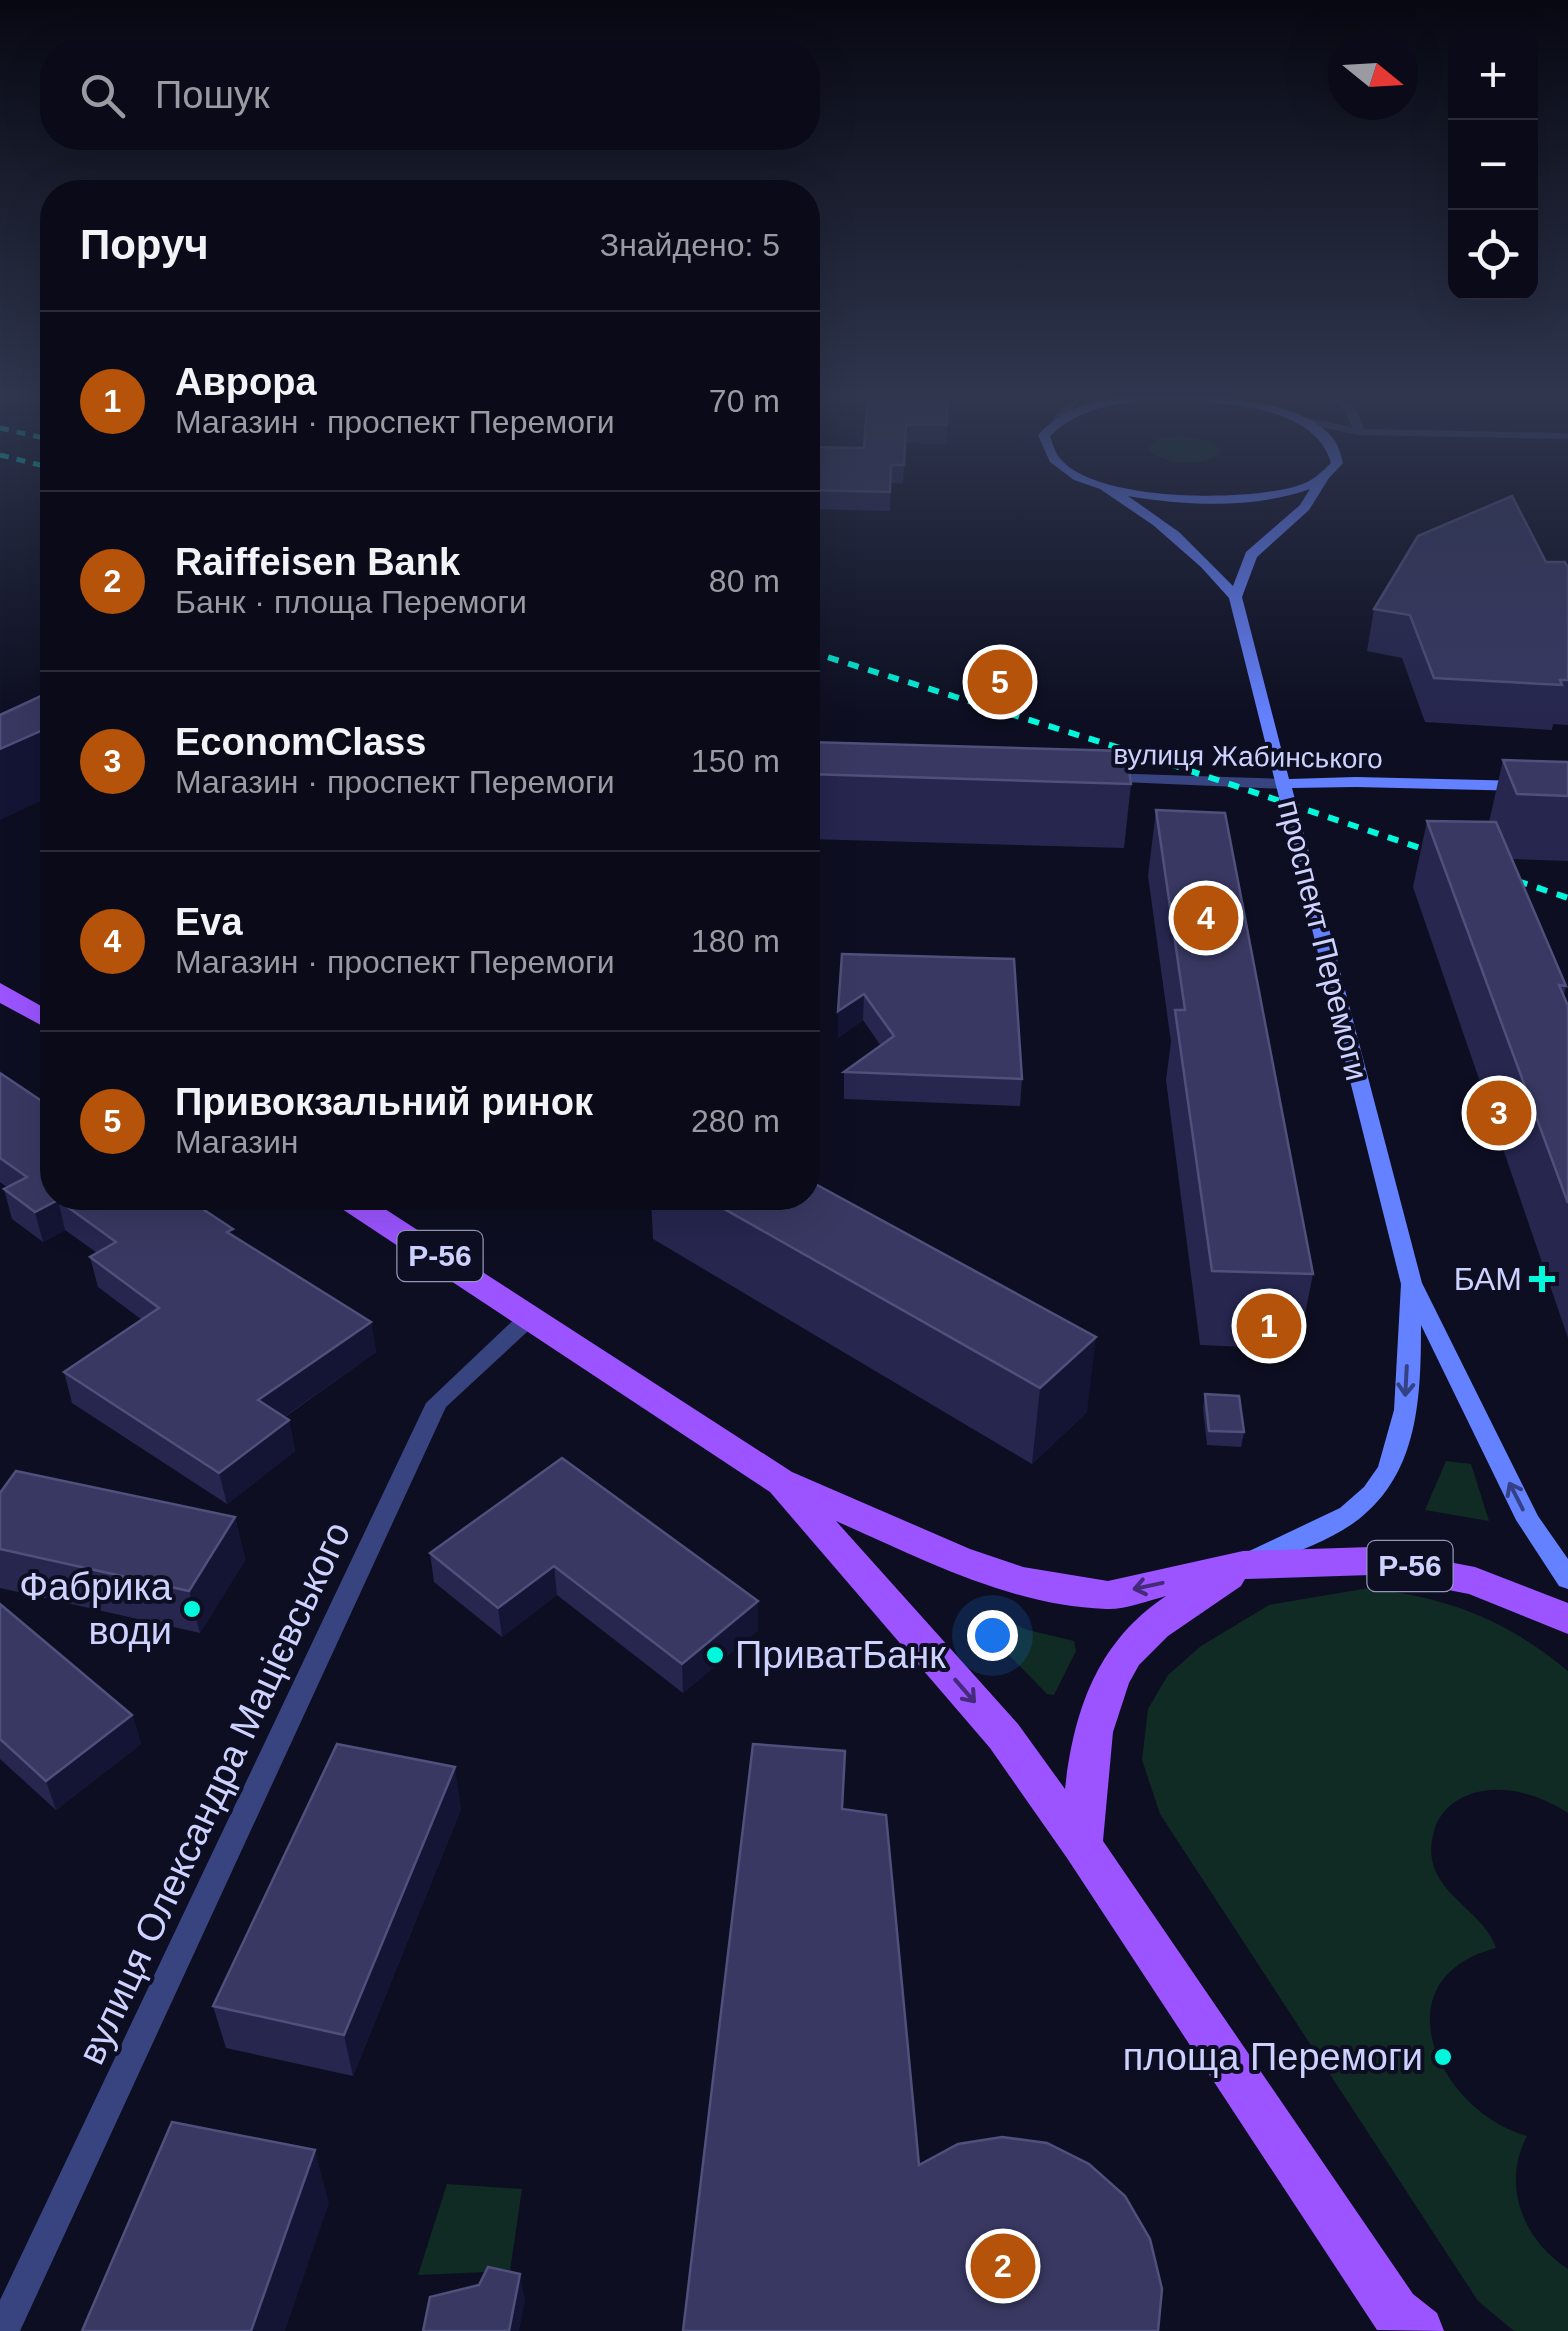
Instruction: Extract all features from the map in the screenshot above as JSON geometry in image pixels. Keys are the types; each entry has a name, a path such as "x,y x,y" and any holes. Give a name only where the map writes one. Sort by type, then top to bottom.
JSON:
{"main road":[{"name":"проспект Перемоги","path":"1132,503 1191,547 1235,597 1411,1283 1528,1520 1568,1578"},
{"path":"1235,597 1250,554 1307,503"},
{"name":"вулиця Жабинського","path":"1285,784 1356,782 1568,788"},
{"path":"0,992 40,1016"},
{"name":"Р-56","path":"366,1210 779,1481 958,1558 1022,1581 1108,1595 1243,1565 1371,1561 1475,1580 1568,1618"},
{"name":"проспект Перемоги","path":"1243,1565 1350,1513 1384,1480 1403,1438 1411,1283"},
{"name":"Р-56","path":"779,1481 1004,1736 1406,2325"},
{"path":"1082,1845 1092,1725 1110,1680 1144,1634 1243,1565"}],"street":[{"name":"вулиця Жабинського","path":"1095,778 1285,784"},
{"name":"вулиця Олександра Мацієвського","path":"3,2331 437,1403 532,1316"}],"green space":[{"path":"1446,1461 1471,1464 1489,1521 1425,1510"},
{"name":"площа Перемоги","path":"1369,1588 1426,1598 1475,1614 1521,1637 1568,1671 1568,1813 1534,1796 1509,1790 1483,1791 1458,1800 1436,1824 1431,1852 1435,1869 1489,1933 1496,1948 1460,1964 1438,1987 1430,2015 1434,2044 1447,2074 1468,2100 1495,2122 1527,2136 1519,2155 1517,2192 1528,2227 1552,2257 1568,2269 1568,2331 1514,2331 1478,2301 1160,1814 1142,1760 1148,1709 1168,1675 1201,1646 1269,1605"},
{"path":"982,1610 1028,1630 1074,1641 1076,1651 1054,1695 1047,1694 974,1619"},
{"path":"447,2184 522,2189 510,2271 418,2275"}],"building":[{"path":"1496,503 1515,503 1546,562 1565,562 1568,568 1568,680 1560,680 1562,685 1434,678 1410,615 1374,609 1418,536"},
{"path":"40,697 40,731 0,749 0,715"},
{"path":"820,742 1126,751 1131,784 820,774"},
{"path":"1503,760 1568,762 1568,796 1517,794"},
{"path":"1156,810 1225,813 1313,1274 1212,1271 1175,1010 1185,1010"},
{"path":"1427,821 1496,822 1566,986 1559,985 1568,1006 1568,1203"},
{"path":"842,954 1014,959 1022,1079 844,1072 894,1036 864,994 838,1011"},
{"path":"0,1073 40,1100 40,1209 35,1212 4,1189 27,1177 0,1158"},
{"path":"820,1187 1096,1337 1040,1388 726,1210 820,1210"},
{"path":"72,1210 204,1210 233,1229 227,1232 371,1322 258,1400 289,1420 219,1473 64,1372 159,1308 90,1257 116,1242"},
{"path":"1205,1394 1239,1396 1244,1432 1209,1431"},
{"path":"562,1458 758,1601 682,1664 554,1566 498,1608 430,1553"},
{"path":"16,1471 235,1517 189,1591 0,1549 0,1493"},
{"path":"0,1604 132,1715 46,1781 0,1739"},
{"path":"337,1744 455,1767 344,2035 213,2006"},
{"path":"753,1744 845,1751 842,1809 886,1815 919,2165 958,2144 1002,2137 1047,2143 1089,2164 1125,2196 1150,2239 1162,2289 1158,2331 683,2331"},
{"path":"172,2122 315,2150 251,2331 82,2331"},
{"path":"488,2267 520,2274 509,2331 423,2331 430,2297 479,2285"}],"railway":[{"path":"820,655 1161,761 1450,858"},
{"path":"1497,874 1568,898"}],"place":[{"name":"Привокзальний ринок","path":"1000,682"},
{"name":"Eva","path":"1206,918"},
{"name":"EconomClass","path":"1499,1113"},
{"name":"БАМ","path":"1542,1279"},
{"name":"Аврора","path":"1269,1326"},
{"name":"Фабрика води","path":"192,1609"},
{"name":"ПриватБанк","path":"715,1655"},
{"name":"площа Перемоги","path":"1443,2057"},
{"name":"Raiffeisen Bank","path":"1003,2266"}]}
